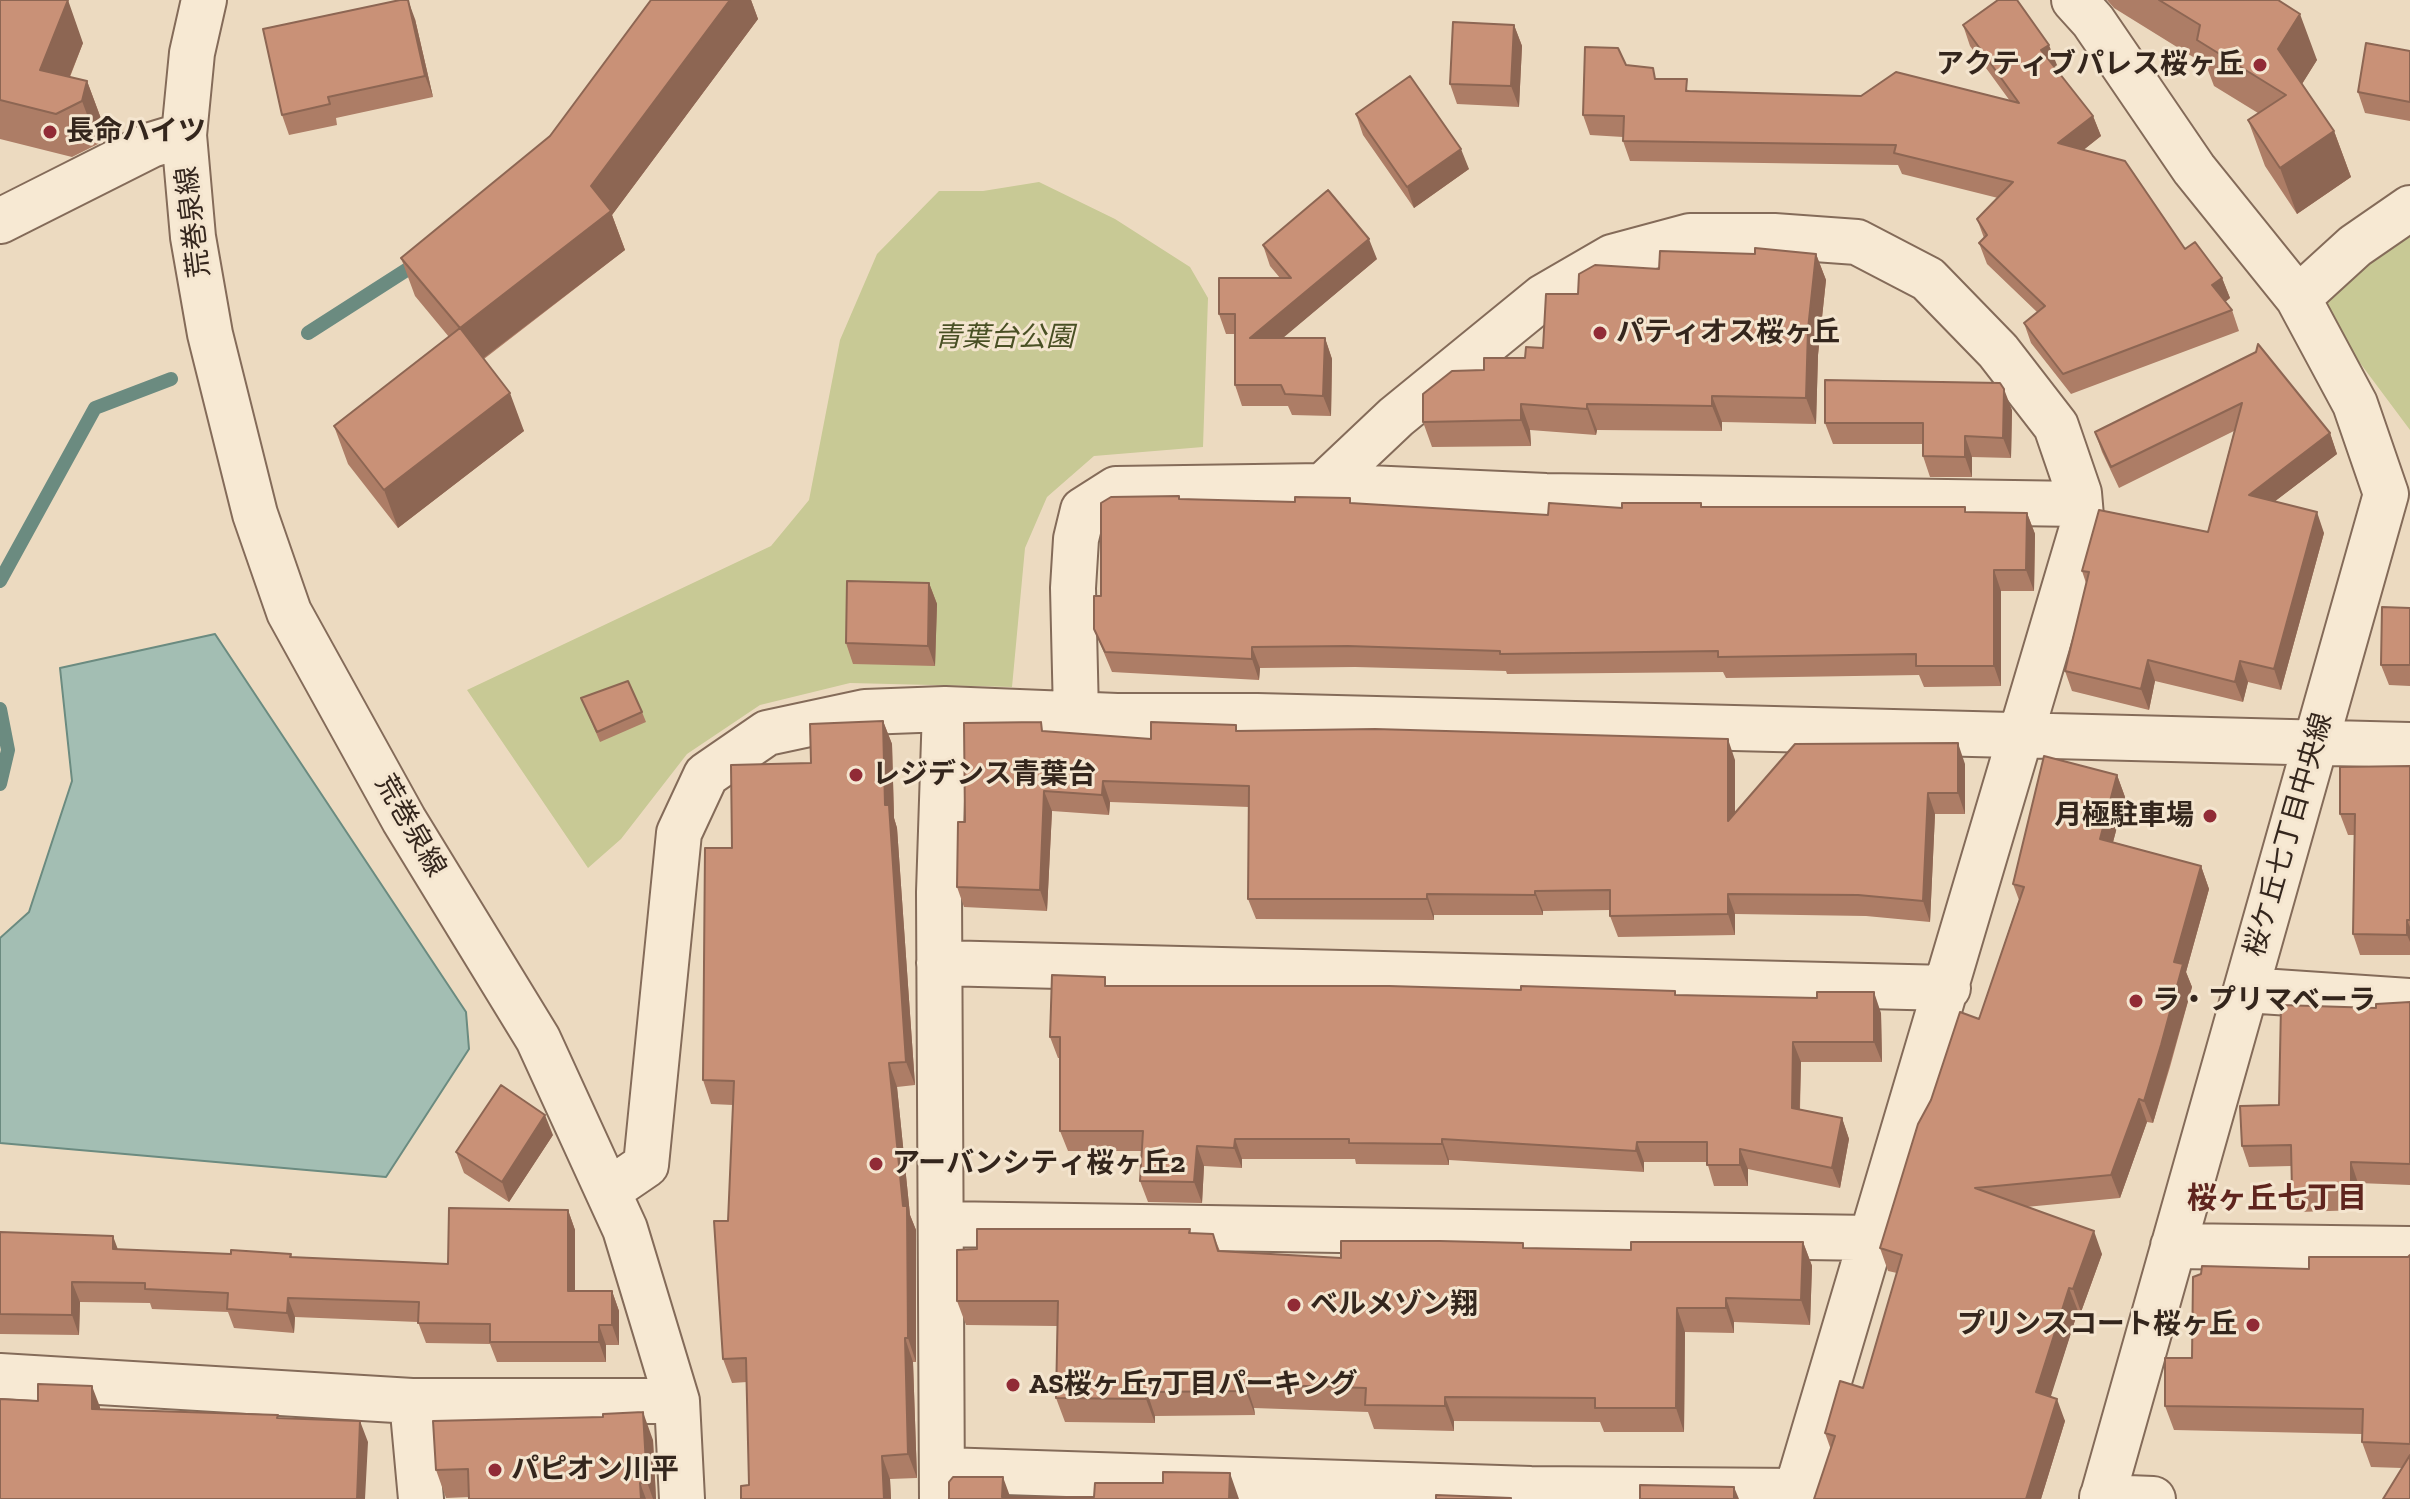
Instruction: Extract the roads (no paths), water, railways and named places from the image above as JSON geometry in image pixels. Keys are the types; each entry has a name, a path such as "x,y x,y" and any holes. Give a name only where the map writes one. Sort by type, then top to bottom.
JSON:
{"street":[{"name":"荒巻泉線","path":"204,0 192,53 184,135 193,237 210,334 255,514 289,612 404,820 538,1039 625,1229 677,1401 682,1499"},
{"path":"2074,0 2093,21 2194,169 2298,298 2355,404 2398,494"},
{"path":"0,221 151,145 184,135"},
{"path":"2298,298 2355,246 2410,208"},
{"path":"945,709 939,963 942,1484 1531,1489 1795,1495 1948,988 2082,528 2080,504 2056,426 1998,351 1928,279 1857,242 1774,236 1690,236 1612,257 1532,306 1396,417 1323,486"},
{"path":"1076,714 1073,588 1076,539 1083,510 1116,489 1323,486 1546,496 2080,504"},
{"name":"桜ケ丘七丁目中央線","path":"2102,1498 2315,745 2398,494"},
{"path":"608,1191 646,1165 679,833 706,775 767,733 865,712 945,709 2410,745"},
{"path":"939,963 1948,988"},
{"path":"2246,990 2410,1001"},
{"path":"941,1224 1872,1238"},
{"path":"2173,1246 2410,1249"},
{"path":"0,1376 412,1401 677,1401"},
{"path":"412,1401 421,1499"},
{"path":"2102,1498 2153,1499"}],"waterway":[{"path":"308,333 422,260"},
{"path":"0,581 95,408 171,379"},
{"path":"0,709 8,750 0,784"}],"place":[{"name":"アクティブパレス桜ヶ丘","path":"2260,65"},
{"name":"長命ハイツ","path":"50,132"},
{"name":"パティオス桜ヶ丘","path":"1600,333"},
{"name":"レジデンス青葉台","path":"856,775"},
{"name":"月極駐車場","path":"2210,816"},
{"name":"ラ・プリマベーラ","path":"2136,1001"},
{"name":"アーバンシティ桜ヶ丘2","path":"876,1164"},
{"name":"ベルメゾン翔","path":"1294,1305"},
{"name":"プリンスコート桜ヶ丘","path":"2253,1325"},
{"name":"AS桜ヶ丘7丁目パーキング","path":"1013,1385"},
{"name":"パピオン川平","path":"495,1470"}],"district":[{"name":"桜ヶ丘七丁目","path":"2277,1199"}],"park label":[{"name":"青葉台公園","path":"1004,338"}]}
